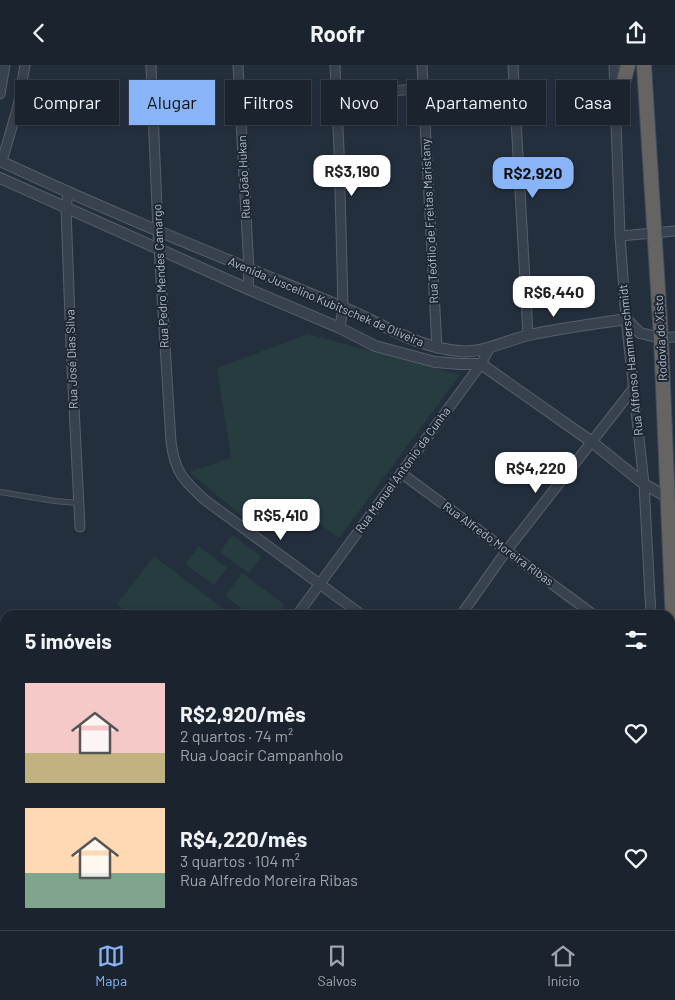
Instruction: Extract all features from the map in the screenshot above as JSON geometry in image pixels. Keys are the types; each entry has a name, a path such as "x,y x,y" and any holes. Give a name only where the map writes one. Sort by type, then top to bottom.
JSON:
{"highway":[{"path":"624,80 628,65"},
{"name":"Rodovia do Xisto","path":"644,65 656,232 668,338 669,498 673,610"}],"street":[{"path":"0,94 4,65"},
{"path":"1,161 18,106 25,65"},
{"name":"Rua Pedro Mendes Camargo","path":"151,65 158,231 171,442 174,462 186,483 206,500 320,584"},
{"name":"Rua João Hukan","path":"238,65 249,270 248,289"},
{"path":"335,65 335,80"},
{"name":"Rua Teófilo de Freitas Maristany","path":"422,65 422,80"},
{"path":"513,65 514,80"},
{"name":"Rua Affonso Hammerschmidt","path":"614,65 615,80"},
{"path":"337,125 343,307 340,328"},
{"name":"Rua Teófilo de Freitas Maristany","path":"424,125 437,348"},
{"path":"516,125 528,335"},
{"name":"Rua Affonso Hammerschmidt","path":"617,125 620,236 626,319 644,483 651,610"},
{"name":"Avenida Juscelino Kubitschek de Oliveira","path":"1,161 249,270 343,307 407,339 437,348 461,352 490,347 528,335 626,319"},
{"name":"Avenida Juscelino Kubitschek de Oliveira","path":"0,178 66,209 340,328 375,346 435,362 481,363"},
{"name":"Rua José Dias Silva","path":"68,192 66,209 80,527"},
{"path":"620,236 675,231"},
{"path":"626,319 640,333 668,338"},
{"name":"Rua Manuel Antonio da Cunha","path":"301,610 481,363 490,347"},
{"path":"481,363 592,442 644,483 669,498"},
{"path":"465,610 507,551 633,389"},
{"name":"Rua Alfredo Moreira Ribas","path":"401,473 587,610"},
{"path":"320,584 355,610"}],"lane":[{"path":"0,492 78,503"}],"green space":[{"path":"308,334 460,375 339,538 289,502 260,531 189,472 231,458 217,368"},
{"path":"232,535 261,556 249,573 220,552"},
{"path":"199,546 227,568 214,585 185,564"},
{"path":"154,556 224,610 125,610 117,604"},
{"path":"242,573 285,605 282,610 243,610 225,596"}]}
